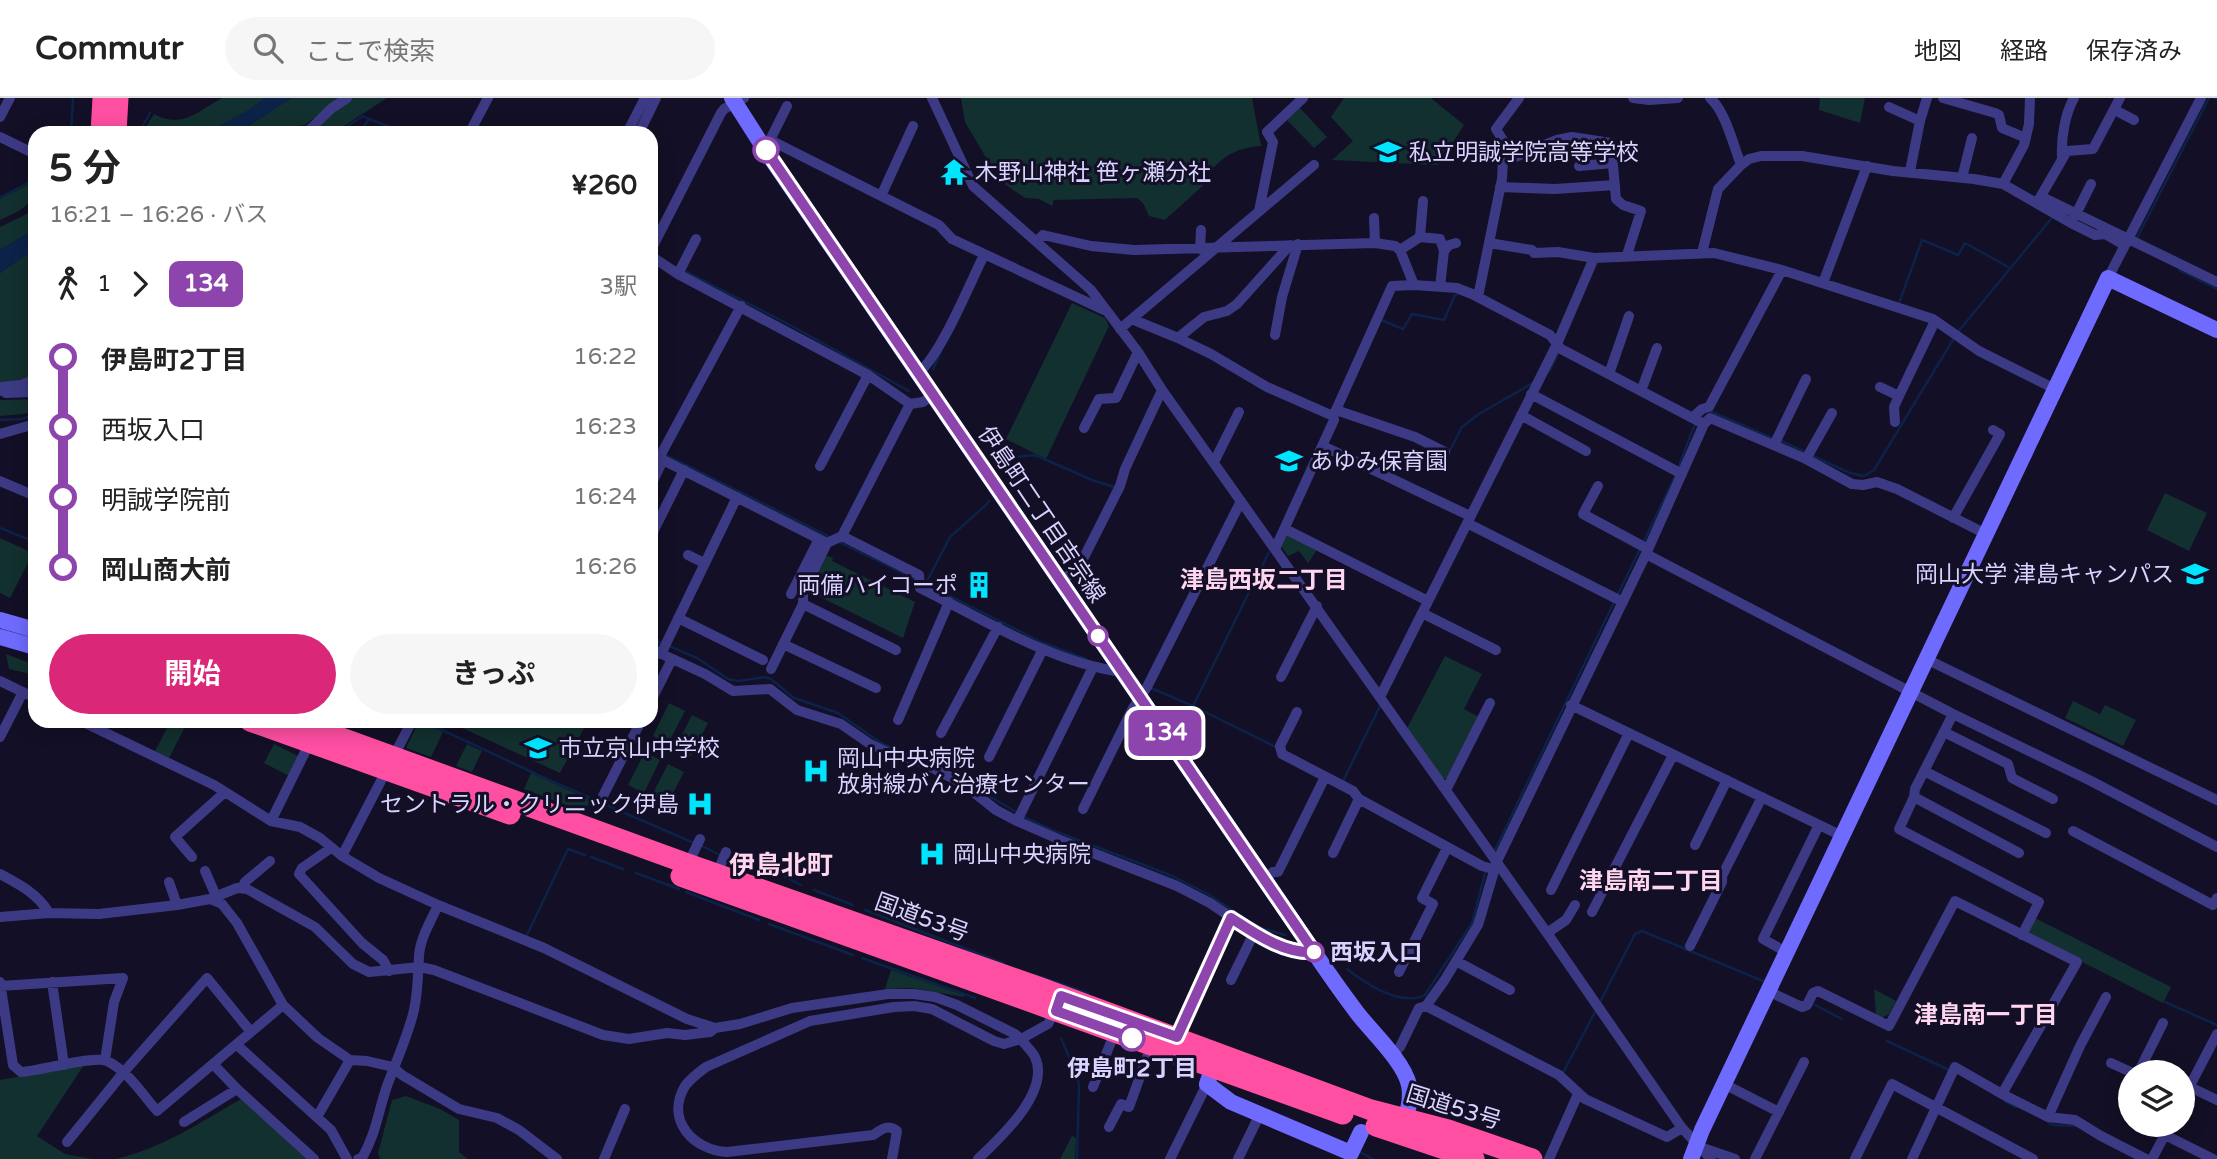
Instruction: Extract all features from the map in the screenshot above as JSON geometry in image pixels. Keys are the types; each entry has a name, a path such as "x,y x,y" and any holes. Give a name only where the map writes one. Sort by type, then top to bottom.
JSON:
{"highway":[{"path":"101,126 103,98"},
{"path":"116,126 118,98"},
{"name":"国道53号","path":"309,728 391,764 1059,1003 1177,1037 1212,1071"},
{"name":"国道53号","path":"391,764 696,848 723,860 797,909"},
{"name":"国道53号","path":"1059,1003 1115,1032 1212,1071 1366,1121 1403,1127 1467,1153 1532,1159"},
{"path":"1467,1153 1485,1149 1512,1159"}],"street":[{"path":"0,117 10,98"},
{"path":"313,126 347,98"},
{"path":"473,126 488,98"},
{"path":"631,126 645,98"},
{"path":"642,126 656,98"},
{"path":"932,98 973,186 1091,290 1139,352 1162,390 1447,790 1491,866 1547,933 1682,1128 1694,1152 1711,1159"},
{"path":"1259,211 1273,142 1267,132 1303,98"},
{"path":"1478,297 1500,187 1504,142 1496,129 1519,98"},
{"path":"1633,98 1678,98"},
{"path":"1710,98 1721,114 1741,165"},
{"path":"1910,172 1927,98"},
{"path":"1943,98 1995,113 1999,115 2002,128 2026,138"},
{"path":"2003,184 2024,145 2029,124 2030,98"},
{"path":"2062,157 2068,108 2074,98"},
{"path":"2039,200 2067,151 2093,149 2120,98"},
{"path":"1694,1152 1786,952 2108,278 2131,241 2201,98"},
{"path":"658,236 721,113 737,100"},
{"name":"伊島町二丁目吉宗線","path":"737,100 918,373 1122,672 1314,952 1409,1081 1410,1102 1403,1127"},
{"path":"787,106 766,143 940,225 952,239 984,255 1108,312"},
{"path":"1889,107 1920,121"},
{"path":"2115,110 2134,120"},
{"path":"881,196 913,126"},
{"path":"0,137 28,151"},
{"path":"1503,153 1511,158 1572,137 1611,143 1617,202 1642,211 1627,255"},
{"path":"1962,177 1972,138"},
{"path":"1702,253 1718,189 1741,165 1749,159 1761,156 1801,156 2003,184 2039,200 2077,212 2217,282"},
{"path":"1579,166 1613,163"},
{"path":"1121,329 1314,165"},
{"path":"1823,284 1867,166"},
{"path":"2071,223 2091,184"},
{"path":"1500,187 1555,189 1615,185"},
{"path":"2039,200 2071,223 2095,235 2105,234 2131,241"},
{"path":"1420,237 1423,201"},
{"path":"1374,218 1376,243"},
{"path":"1200,249 1201,230"},
{"path":"1037,241 1043,235 1090,246 1134,250 1376,243 1395,246 1400,250 1414,285"},
{"path":"1400,250 1420,237 1440,239 1444,251 1440,287"},
{"path":"678,274 696,239"},
{"path":"1444,251 1449,244 1456,243"},
{"path":"1489,243 1532,250 1534,253 1594,258 1714,253 1782,270 1935,321 1979,351 2055,389"},
{"path":"1275,335 1294,244"},
{"path":"1180,336 1204,317 1227,311 1237,304 1294,244"},
{"path":"918,373 926,367 939,347 984,255"},
{"path":"1380,697 1556,344 1594,258"},
{"path":"658,261 867,375 910,404 923,402 933,395"},
{"path":"1692,418 1702,409 1709,407 1782,270"},
{"path":"2108,278 2217,330"},
{"path":"1275,550 1392,286 1457,288 1478,297 1550,335 1561,349 1704,424"},
{"path":"741,306 660,455 737,497 919,575 920,588 1043,649 1093,667 1122,672"},
{"path":"1609,374 1629,316"},
{"path":"1134,320 1180,336 1267,387 1335,413 1415,437 1446,452"},
{"path":"1895,422 1894,407 1935,321"},
{"path":"1641,390 1657,348"},
{"path":"1084,428 1099,399 1116,398 1139,352"},
{"path":"820,466 867,375"},
{"path":"1774,445 1806,379"},
{"path":"28,382 2,387 0,392 28,392"},
{"path":"1880,387 1899,396"},
{"path":"1060,581 1076,573 1120,486 1162,390"},
{"path":"1531,394 1682,474"},
{"path":"678,618 767,665 783,644 803,604 803,592 831,539 910,404"},
{"path":"1214,462 1239,412"},
{"path":"1806,459 1832,412"},
{"path":"1521,415 1586,451"},
{"path":"1392,1055 1400,1047 1419,1008 1426,1006 1478,925 1491,866 1572,705 1618,600 1682,474 1704,424 1710,418 1806,459 1852,484 1877,482 1897,489 1986,534"},
{"path":"0,434 28,426"},
{"path":"1953,518 1976,468 2000,433 1993,430"},
{"path":"1322,446 1469,520 1618,600"},
{"path":"658,522 684,470"},
{"path":"0,481 28,493"},
{"path":"1598,486 1584,514 1911,692 2217,847"},
{"path":"658,672 663,651 737,497"},
{"path":"1083,809 1241,501"},
{"path":"1285,529 1428,601"},
{"path":"792,594 831,539"},
{"path":"688,555 704,563"},
{"path":"898,720 949,602"},
{"path":"803,604 896,650"},
{"path":"1281,677 1317,606"},
{"path":"1422,613 1496,650"},
{"path":"0,620 28,628"},
{"path":"941,733 998,627"},
{"path":"0,637 28,646"},
{"path":"783,644 876,688"},
{"path":"989,757 1043,649"},
{"path":"663,651 733,691 770,689 797,710 841,724 870,744 893,755 921,762 962,783 996,810 1019,816 1065,842 1177,886 1210,903 1254,933 1293,951 1314,952"},
{"path":"1926,659 2217,800"},
{"path":"1019,816 1093,667"},
{"path":"0,681 28,694"},
{"path":"0,737 23,692"},
{"path":"1447,790 1490,703"},
{"path":"1572,705 1842,836"},
{"path":"1297,712 1280,749 1282,754 1353,791 1359,799 1447,848 1491,866"},
{"path":"1953,714 1915,789 1899,829 2039,902 2022,935"},
{"path":"95,728 225,792 271,821 300,827 379,878 544,948 687,1019 715,1028 740,1024 792,1008 888,994 935,997 957,1005 1015,1034 1034,1056 1037,1068 1036,1082 1013,1126 978,1159"},
{"path":"271,821 309,728"},
{"path":"342,856 409,728"},
{"path":"604,796 638,728"},
{"path":"1944,732 2008,764 2012,778 2053,799"},
{"path":"1551,890 1629,733"},
{"path":"1592,912 1673,755"},
{"path":"1924,771 2046,833"},
{"path":"1264,879 1273,872 1278,872 1325,777"},
{"path":"1695,845 1727,780"},
{"path":"192,858 175,837 225,792"},
{"path":"1690,946 1762,797"},
{"path":"1914,797 2019,853"},
{"path":"1333,853 1359,799"},
{"path":"1786,952 1763,939 1819,825"},
{"path":"2073,831 2213,905 2217,898"},
{"path":"331,848 302,868 299,874 362,943 383,960 388,971"},
{"path":"1399,972 1433,904 1422,898 1447,848"},
{"path":"242,888 245,882 270,861"},
{"path":"205,871 213,897 237,923 283,1005 318,1038 350,1060 393,1067 459,1109 497,1118 519,1130 557,1159"},
{"path":"0,874 25,888 44,904 49,913"},
{"path":"169,882 177,905"},
{"path":"0,917 49,913 99,914 177,905 242,888 315,927 354,964 369,972 420,967 507,997 603,1035 629,1039 667,1033 685,1035 710,1032 715,1028"},
{"path":"1768,991 1802,1007 1807,1005 1812,993 1818,991 1889,1026 1955,901 2077,962 2002,1094"},
{"path":"361,1159 372,1140 393,1067 414,1009 420,967 419,955 424,935 438,905"},
{"path":"1547,933 1566,920 1574,905"},
{"path":"1177,1037 1231,918"},
{"path":"1231,980 1254,933"},
{"path":"1455,961 1510,990"},
{"path":"105,1060 114,1002 123,978 0,985 13,1065 21,1072 105,1060 123,1073 158,1111 283,1005"},
{"path":"67,1142 123,1073 207,978 251,1032"},
{"path":"52,982 64,1065"},
{"path":"2048,1117 2106,997"},
{"path":"892,1159 897,1131 892,1127 884,1127 873,1135 715,1152 691,1139 682,1124 679,1110 684,1089 693,1077 706,1067 810,1021 914,1006 932,1009 1004,1044 1021,1039 1048,1024 1059,1003"},
{"path":"1426,1006 1559,1075 1585,1100 1667,1137 1682,1128"},
{"path":"2143,1060 2163,1023"},
{"path":"1093,1087 1115,1032"},
{"path":"2195,1077 2217,1034"},
{"path":"237,1045 331,1130 347,1159"},
{"path":"1110,1127 1121,1104 1129,1107 1151,1046"},
{"path":"317,1116 350,1060"},
{"path":"1755,1159 1804,1062"},
{"path":"2111,1063 2118,1066"},
{"path":"213,1064 314,1159"},
{"path":"1912,1159 1955,1067 2048,1117 2075,1120 2146,1159"},
{"path":"1212,1071 1231,1102 1349,1156 1366,1121"},
{"path":"1170,1159 1212,1071"},
{"path":"1724,1084 1779,1112"},
{"path":"1855,1159 1892,1084 2034,1159"},
{"path":"2195,1090 2214,1099 2217,1085"},
{"path":"184,1122 237,1089"},
{"path":"1549,1159 1578,1094"},
{"path":"604,1159 625,1109"},
{"path":"1238,1159 1259,1116"},
{"path":"2152,1159 2163,1137"},
{"path":"2178,1137 2213,1159"},
{"path":"1694,1152 1714,1153 1735,1159"}],"green space":[{"path":"222,98 265,98 219,126 146,126 154,114 173,120 197,113"},
{"path":"291,98 339,98 305,125 248,126"},
{"path":"353,98 387,98 344,126 320,126 334,111"},
{"path":"961,98 1252,98 1261,146 1236,151 1223,159 1205,177 1208,181 1165,220 1149,216 1143,203 1137,198 1054,200 1052,206 1039,199 1025,198 1006,185 965,122"},
{"path":"1344,98 1431,98 1464,125 1438,165 1332,160 1353,141 1331,117"},
{"path":"1820,98 1865,98 1860,123 1819,110"},
{"path":"1300,108 1327,137 1314,148 1287,120"},
{"path":"28,185 28,203 0,220 0,199"},
{"path":"28,213 28,233 0,250 0,227"},
{"path":"28,253 28,378 0,384 0,273"},
{"path":"1072,303 1105,318 1109,326 1046,459 1006,439"},
{"path":"28,399 28,413 0,416 0,400"},
{"path":"2165,493 2207,513 2189,551 2147,530"},
{"path":"1286,534 1317,550 1308,563 1299,551 1288,556 1281,546"},
{"path":"0,538 28,551 28,563 10,598 0,593"},
{"path":"825,555 915,602 903,638 808,591"},
{"path":"6,654 28,662 28,673 9,669"},
{"path":"1445,656 1482,674 1464,709 1479,717 1449,778 1443,779 1407,728"},
{"path":"2073,701 2100,714 2105,705 2136,720 2123,746 2065,718"},
{"path":"669,703 685,711 668,744 653,736"},
{"path":"692,715 708,723 691,756 675,748"},
{"path":"167,728 184,728 169,758 155,751"},
{"path":"416,728 434,728 443,732 431,757 406,748"},
{"name":"市立京山中学校","path":"462,728 584,728 560,773"},
{"path":"274,744 298,756 289,776 264,763"},
{"path":"467,744 482,751 472,772 456,766"},
{"path":"645,752 660,760 644,793 628,785"},
{"path":"668,764 684,772 667,805 651,797"},
{"path":"531,773 590,800 585,812 524,789"},
{"path":"2035,918 2171,987 2163,1003 2029,935"},
{"path":"891,970 964,997 912,988 885,989"},
{"path":"1874,989 1896,1001 1889,1014 1881,1018 1876,1015"},
{"path":"84,1065 37,1136 65,1154 92,1159 0,1159 0,1080"},
{"path":"406,1096 440,1109 459,1120 459,1152 468,1159 380,1159 378,1153 392,1100"},
{"path":"241,1099 307,1159 115,1159 165,1142"},
{"path":"1072,1136 1076,1138 1075,1159 1060,1159"}],"water":[{"path":"265,98 291,98 248,126 219,126"},
{"path":"28,233 28,253 0,273 0,250"}],"waterway":[{"path":"71,126 73,98"},
{"path":"2137,238 2209,98"},
{"path":"143,126 150,113"},
{"path":"347,126 363,116 369,119"},
{"path":"364,126 369,119 388,126"},
{"path":"0,198 28,183"},
{"path":"1957,333 2051,219"},
{"path":"1899,303 1922,240 1958,255 1965,243 2010,268"},
{"path":"683,270 909,391"},
{"path":"2179,270 2217,289"},
{"path":"1381,320 1403,329 1412,314 1444,320 1455,295 1460,293"},
{"path":"1813,456 1850,473 1864,476 1874,470 1954,338"},
{"path":"1549,372 1560,350"},
{"path":"933,369 941,352"},
{"path":"1449,452 1462,427 1533,383"},
{"path":"1710,411 1772,438"},
{"path":"0,420 28,417"},
{"path":"1678,468 1695,424"},
{"path":"1781,441 1803,451"},
{"path":"664,454 830,537"},
{"path":"1003,472 1007,464 1016,457 1035,455 1114,487"},
{"path":"1643,543 1675,476"},
{"path":"926,583 950,537 989,501"},
{"path":"0,528 28,539"},
{"path":"839,542 915,579"},
{"path":"1617,596 1640,549"},
{"path":"1193,706 1269,552"},
{"path":"924,583 1041,642 1086,659"},
{"path":"1495,850 1614,602"},
{"path":"658,642 662,643"},
{"path":"669,646 697,658 728,679 771,679 794,698 838,713 881,743 900,751 930,755 957,770 981,791 1016,812"},
{"path":"1151,688 1278,748"},
{"path":"1343,781 1380,706"},
{"path":"438,728 694,843"},
{"path":"1022,816 1170,875 1208,894 1256,926 1285,935"},
{"path":"700,845 722,856"},
{"path":"526,937 568,849 585,855"},
{"path":"591,857 623,869"},
{"path":"728,859 747,869"},
{"path":"759,863 801,885"},
{"path":"1347,969 1374,987 1395,996 1416,998 1425,995 1472,923 1486,870"},
{"path":"636,873 679,889"},
{"path":"814,890 853,905"},
{"path":"686,892 759,920"},
{"path":"865,910 1003,963"},
{"path":"769,924 853,955"},
{"path":"1600,1002 1635,934 1642,931 1763,981"},
{"path":"862,958 975,998"},
{"path":"1035,975 1088,993"},
{"path":"2165,1002 2217,1025"},
{"path":"1815,1005 1842,1019"},
{"path":"1562,1072 1595,1012"},
{"path":"1061,1038 1079,1085 1077,1159"},
{"path":"1887,1041 1949,1070"},
{"path":"2004,1101 2016,1107"},
{"path":"2048,1122 2053,1125 2075,1126"},
{"path":"1358,1151 1373,1159"}],"bus line":[{"name":"134","path":"766,150 1314,952 1293,951 1254,933 1231,918 1177,1037 1061,996 1056,1011 1132,1038"}],"place":[{"name":"私立明誠学院高等学校","path":"1388,152"},
{"name":"木野山神社 笹ヶ瀬分社","path":"954,172"},
{"name":"あゆみ保育園","path":"1289,461"},
{"name":"岡山大学 津島キャンパス","path":"2195,574"},
{"name":"両備ハイコーポ","path":"979,585"},
{"name":"市立京山中学校","path":"538,748"},
{"name":"岡山中央病院 放射線がん治療センター","path":"816,771"},
{"name":"セントラル・クリニック伊島","path":"700,804"},
{"name":"岡山中央病院","path":"932,854"},
{"name":"西坂入口","path":"1314,952"},
{"name":"伊島町2丁目","path":"1132,1038"}],"district":[{"name":"津島西坂二丁目","path":"1264,580"},
{"name":"伊島北町","path":"781,865"},
{"name":"津島南二丁目","path":"1651,881"},
{"name":"津島南一丁目","path":"1986,1015"}]}
